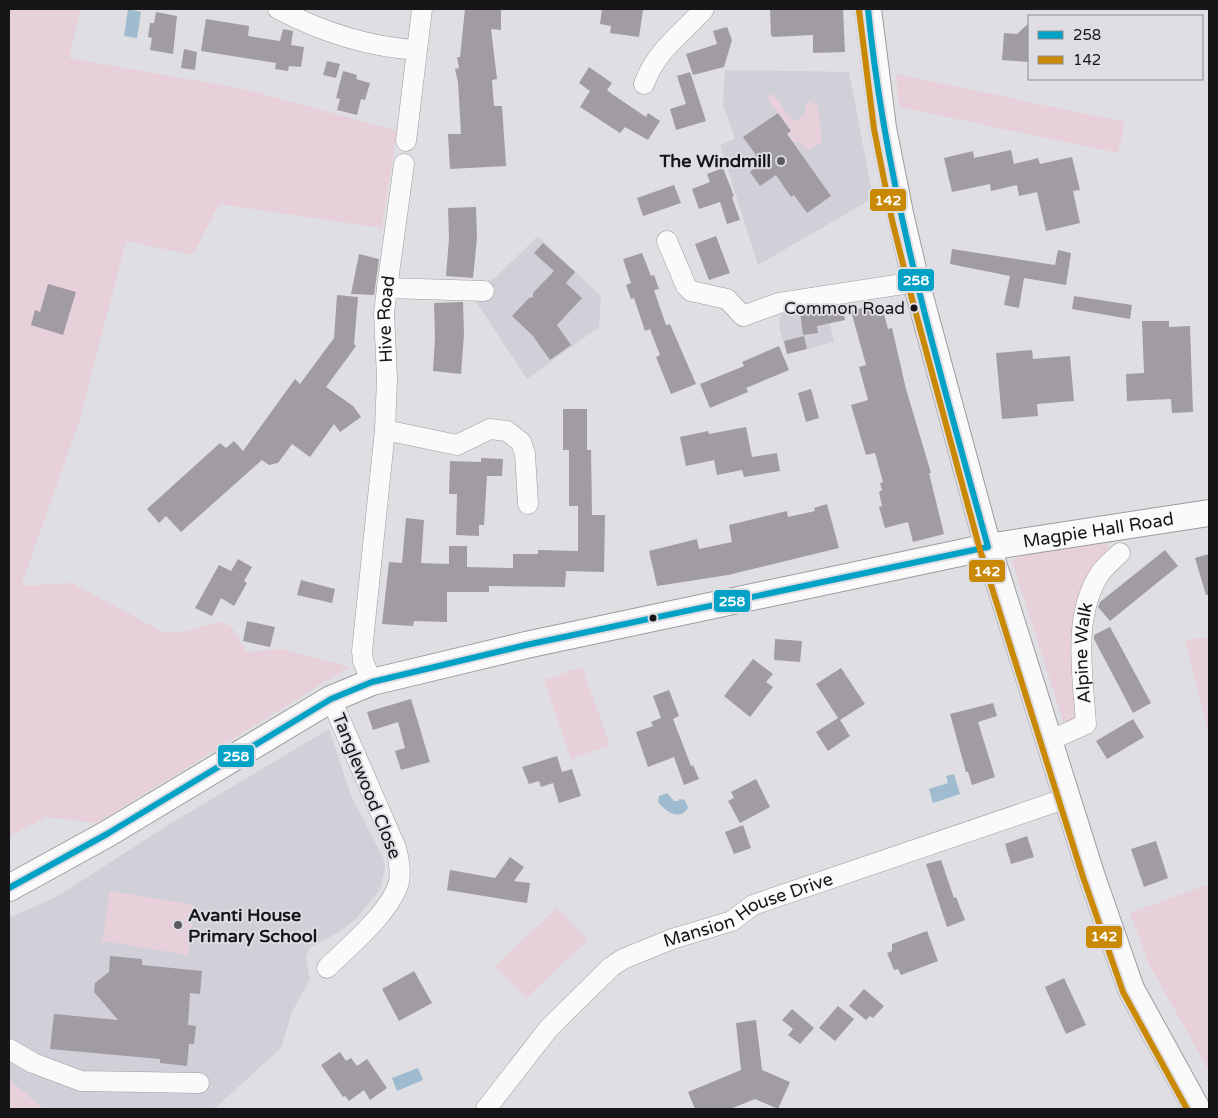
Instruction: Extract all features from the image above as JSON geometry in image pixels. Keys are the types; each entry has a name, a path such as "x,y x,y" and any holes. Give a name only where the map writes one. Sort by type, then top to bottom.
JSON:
{"main road":[{"path":"868,9 883,128 916,282 988,547 1049,741 1131,989 1197,1109"},
{"name":"Magpie Hall Road","path":"988,547 1209,513"},
{"path":"9,888 107,834 331,699 372,682 526,645 988,547"}],"street":[{"path":"278,9 303,22 353,40 388,47 417,50"},
{"path":"406,141 422,9"},
{"path":"644,84 649,70 662,49 704,9"},
{"name":"Hive Road","path":"372,682 363,661 362,651 385,430 387,378 384,312 386,288 404,164"},
{"path":"667,241 686,286 691,291 721,296 743,316 779,304 916,282"},
{"path":"386,288 484,291"},
{"path":"385,430 457,445 490,429 508,431 521,442 525,454 528,504"},
{"name":"Alpine Walk","path":"1049,741 1086,724 1082,653 1084,616 1093,586 1100,573 1120,553"},
{"name":"Tanglewood Close","path":"327,968 384,910 398,883 400,865 396,848 331,699"},
{"name":"Mansion House Drive","path":"486,1109 549,1028 611,967 624,958 672,939 732,921 752,905 1068,798"},
{"path":"9,1049 33,1063 82,1081 199,1083"}],"shaded area":[{"path":"9,9 81,9 69,58 249,90 397,131 382,228 219,204 193,255 126,241 80,419 21,586 72,583 163,632 180,633 219,622 231,626 247,652 282,649 349,667 97,823 47,817 9,836"},
{"path":"725,70 849,72 873,198 758,265 720,145 735,139 723,104"},
{"path":"896,74 1125,122 1118,153 899,107"},
{"path":"765,95 774,95 793,122 805,114 806,104 810,101 818,106 822,142 807,151 802,143 793,142 787,134 791,131"},
{"path":"538,236 601,296 599,327 527,379 475,300 485,282 495,278"},
{"path":"826,308 834,342 787,354 779,320 783,314 789,311"},
{"path":"1100,540 1108,544 1107,551 1088,580 1077,718 1065,727 1012,561 1015,558"},
{"path":"1209,637 1209,734 1185,640"},
{"path":"582,667 610,745 571,759 544,680"},
{"name":"Avanti House Primary School","path":"329,729 351,796 383,857 385,869 380,889 356,919 339,932 309,948 306,958 310,979 292,1012 281,1048 214,1109 43,1109 9,1079 9,918 58,896 165,827"},
{"path":"1209,884 1209,1071 1149,964 1130,913"},
{"path":"110,891 195,905 188,955 102,941"},
{"path":"557,908 588,940 526,998 495,966"},
{"path":"9,1079 43,1109 9,1109"}],"water":[{"path":"128,9 141,12 137,38 124,36"},
{"path":"954,774 960,794 933,803 929,789 948,783 946,776"},
{"path":"667,793 674,801 679,801 679,799 685,800 688,808 685,812 673,814 661,806 658,802 659,796"},
{"path":"418,1068 423,1080 397,1091 392,1078"}],"building":[{"path":"465,9 501,9 501,30 491,29 497,79 492,80 494,106 502,106 506,166 450,169 448,134 461,134 458,82 455,69 459,68 457,57 460,57"},
{"path":"602,9 643,10 639,37 610,33 611,26 600,24"},
{"path":"770,9 843,9 845,52 813,53 813,35 773,37 771,35"},
{"path":"156,12 177,16 173,54 150,50 152,38 148,37 150,23 154,23"},
{"path":"206,19 249,26 248,36 280,41 283,29 293,31 291,45 304,47 301,67 289,66 288,71 275,69 276,63 201,51"},
{"path":"1028,24 1028,62 1002,60 1004,33 1017,34"},
{"path":"727,27 732,40 724,67 693,75 686,54 717,44 713,31"},
{"path":"184,49 197,52 195,70 181,68"},
{"path":"327,61 340,64 336,78 323,75"},
{"path":"589,67 612,83 607,90 612,94 646,117 648,113 660,121 648,140 625,127 620,133 580,107 590,91 579,83"},
{"path":"343,71 357,75 356,79 370,83 365,100 361,99 357,115 337,110 340,99 336,98"},
{"path":"690,72 706,121 676,130 670,109 686,104 677,76"},
{"name":"The Windmill","path":"778,113 791,131 787,134 831,196 807,213 794,195 791,197 776,175 760,186 750,172 759,165 754,157 756,155 743,137"},
{"path":"1011,150 1014,164 1038,158 1040,164 1072,157 1080,190 1073,191 1080,223 1046,231 1037,192 1019,196 1017,185 991,191 990,184 952,192 944,158 973,151 974,158"},
{"path":"723,168 734,196 732,197 740,220 727,224 720,202 699,209 692,189 710,182 707,174"},
{"path":"674,185 681,203 643,216 637,198"},
{"path":"476,207 477,238 473,278 446,276 449,239 448,208"},
{"path":"716,236 730,273 709,280 695,244"},
{"path":"543,243 575,272 566,283 582,298 557,325 571,345 550,360 533,336 512,316 529,298 533,297 533,293 554,271 534,253"},
{"path":"952,249 1055,265 1058,250 1071,253 1066,285 1024,278 1019,308 1004,305 1010,276 950,264"},
{"path":"642,253 651,276 654,275 659,289 654,290 666,325 670,324 696,384 671,394 656,357 660,355 650,329 645,331 634,298 631,299 626,285 631,283 623,259"},
{"path":"359,254 379,259 374,295 351,294"},
{"path":"48,284 76,292 63,335 31,325 35,310 40,312"},
{"path":"337,295 358,297 354,344 356,346 326,387 353,406 361,417 340,432 334,424 310,457 292,444 278,463 269,465 262,460 181,532 166,516 159,523 147,509 220,443 226,448 234,441 243,451 295,379 300,384 334,338"},
{"path":"1074,296 1132,305 1130,319 1072,309"},
{"path":"463,302 464,335 461,374 433,371 435,338 434,303"},
{"path":"881,303 888,329 892,328 906,389 931,473 929,473 944,534 913,542 908,522 885,528 879,507 882,506 879,492 882,490 880,483 883,482 875,453 866,455 851,405 868,400 859,367 866,365 851,311"},
{"path":"842,306 845,320 817,326 818,333 803,335 800,312 815,310 815,313"},
{"path":"1142,321 1169,321 1169,327 1190,326 1193,412 1172,413 1171,399 1127,401 1126,374 1144,373"},
{"path":"804,336 807,349 787,354 784,341"},
{"path":"779,346 789,370 746,388 748,392 710,408 700,384 744,366 742,362"},
{"path":"1032,350 1033,359 1070,356 1074,401 1037,404 1038,416 1002,419 996,353"},
{"path":"811,389 819,418 806,422 798,393"},
{"path":"563,409 587,409 587,450 591,450 592,515 605,515 604,572 566,571 565,587 489,586 489,592 447,592 447,622 414,621 413,626 382,624 389,562 402,563 406,518 424,520 421,563 449,564 449,546 467,546 467,567 513,568 513,554 538,554 538,550 578,551 578,506 569,506 569,450 563,450"},
{"path":"746,427 752,457 777,453 780,471 744,477 742,470 717,475 714,460 686,466 680,437 708,431 709,434"},
{"path":"481,458 503,459 502,476 487,476 484,525 479,525 479,536 456,535 457,494 449,494 450,461 481,462"},
{"path":"827,504 839,548 728,575 657,586 649,551 697,539 699,549 732,542 729,525 787,511 788,517 815,511 814,508"},
{"path":"1165,550 1178,566 1110,621 1098,607 1100,602"},
{"path":"1209,554 1209,595 1206,595 1195,558"},
{"path":"238,559 252,567 244,581 247,583 234,606 221,598 212,616 195,608 219,565 231,571"},
{"path":"301,580 335,589 332,603 297,595"},
{"path":"247,621 275,627 270,647 243,641"},
{"path":"1110,627 1151,703 1133,713 1094,639 1094,635"},
{"path":"775,639 802,641 800,662 774,660"},
{"path":"753,659 773,674 766,682 773,687 750,717 724,696"},
{"path":"841,668 865,704 840,720 850,736 828,751 816,732 838,718 816,684"},
{"path":"669,690 679,716 673,719 691,766 693,765 699,779 684,785 674,757 648,767 636,732 653,726 651,722 661,718 653,696"},
{"path":"411,699 430,762 401,770 395,751 405,748 398,722 373,730 367,712"},
{"path":"993,703 997,716 978,722 995,777 972,785 968,772 966,772 950,714"},
{"path":"1133,719 1144,737 1107,759 1096,741"},
{"path":"557,756 562,772 572,769 581,796 559,803 553,783 541,787 539,781 529,784 522,767"},
{"path":"756,779 770,807 740,823 728,801 734,798 731,792"},
{"path":"743,825 751,848 734,854 725,832"},
{"path":"1027,836 1034,857 1011,864 1005,844"},
{"path":"1156,841 1168,878 1144,887 1131,849"},
{"path":"510,857 524,867 514,881 530,883 527,903 447,890 450,870 495,878"},
{"path":"941,860 954,898 956,897 965,920 947,927 926,864"},
{"path":"927,931 938,961 901,975 898,969 894,970 887,953 892,951 892,944"},
{"path":"110,956 142,959 142,965 202,971 200,994 190,993 188,1025 196,1026 194,1044 189,1044 187,1066 160,1063 160,1059 50,1049 54,1014 118,1020 94,992 95,983 109,972"},
{"path":"414,971 432,1003 399,1021 382,989"},
{"path":"1064,978 1086,1025 1066,1034 1045,987"},
{"path":"864,989 884,1006 873,1018 870,1016 866,1020 849,1006"},
{"path":"838,1006 854,1019 835,1041 819,1028"},
{"path":"792,1009 814,1028 800,1044 788,1035 793,1029 782,1020"},
{"path":"756,1020 762,1070 790,1082 778,1109 755,1099 730,1109 695,1109 688,1092 741,1070 736,1023"},
{"path":"340,1052 346,1061 351,1058 357,1066 367,1059 387,1088 370,1100 364,1090 349,1101 345,1096 343,1097 321,1065"}],"transit line":[{"name":"258","path":"868,9 876,78 887,146 901,213 933,347 988,547"},
{"name":"142","path":"859,10 874,129 892,220 980,550 1083,877 1123,992 1187,1109"},
{"name":"258","path":"9,888 107,834 331,699 372,682 526,645 988,547"}],"place":[{"name":"The Windmill","path":"781,161"},
{"name":"Common Road","path":"914,308"},
{"name":"Avanti House Primary School","path":"178,925"}]}
